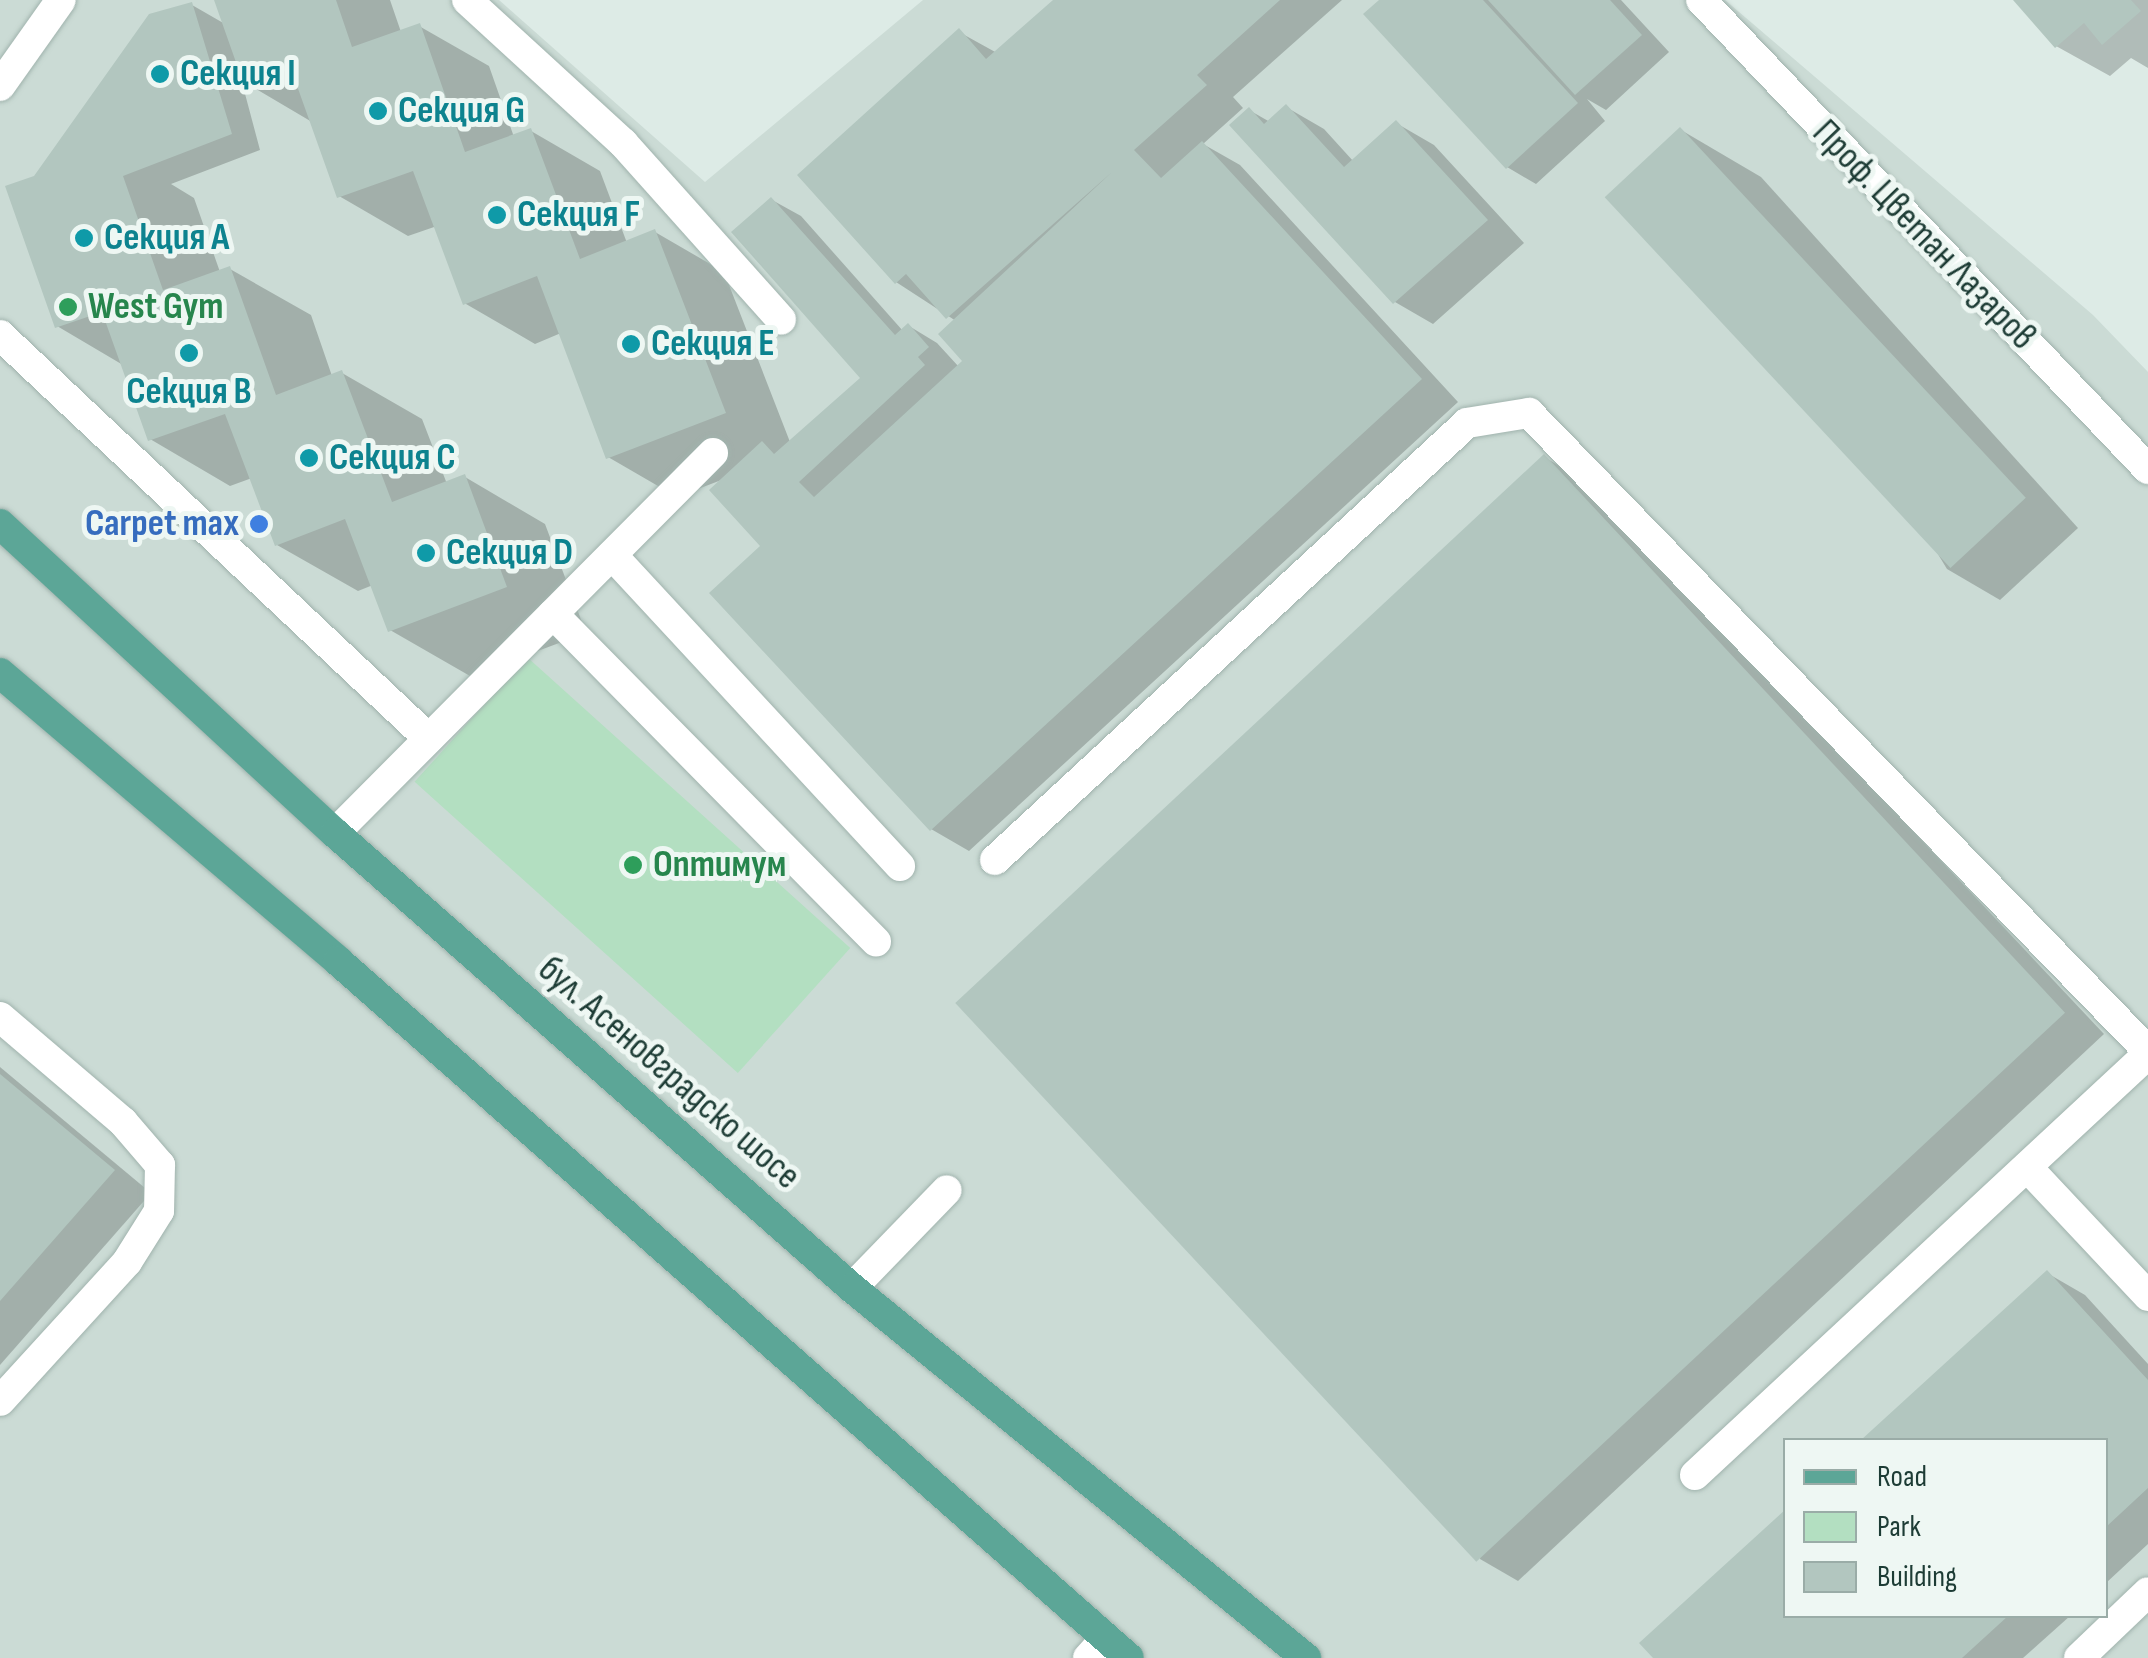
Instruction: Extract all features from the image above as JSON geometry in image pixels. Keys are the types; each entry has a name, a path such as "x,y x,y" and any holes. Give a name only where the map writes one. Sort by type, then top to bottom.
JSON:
{"main road":[{"name":"бул. Асеновградско шосе","path":"0,524 335,833 852,1288 1306,1658"},
{"path":"0,673 338,961 1107,1651"}],"street":[{"path":"0,86 61,0"},
{"path":"467,0 623,143 781,320"},
{"name":"Проф. Цветан Лазаров","path":"1701,0 2148,469"},
{"path":"0,336 429,739"},
{"path":"995,860 1467,423 1529,413 2148,1052 1694,1475"},
{"path":"335,833 713,453"},
{"path":"612,555 900,866"},
{"path":"553,614 876,942"},
{"path":"0,1017 123,1122 160,1164 158,1211 127,1262 0,1401"},
{"path":"2027,1166 2148,1296"},
{"path":"852,1288 947,1190"},
{"path":"2079,1658 2148,1592"}],"shaded area":[{"path":"0,0 499,0 705,182 923,0 1725,0 2093,315 2148,372 2148,1658 0,1658"}],"green space":[{"name":"Оптимум","path":"527,657 850,948 738,1073 415,782"}],"building":[{"path":"214,0 336,0 352,47 420,23 465,152 531,128 580,259 655,229 726,413 606,459 537,276 463,305 413,171 337,198 291,69 244,85"},
{"path":"1053,0 1280,0 1197,75 1207,85 1134,150 1161,178 1202,141 1422,379 930,831 709,593 760,546 709,490 762,441 774,454 860,378 731,232 771,197 895,335 908,323 929,347 918,357 925,365 799,482 814,497 962,361 938,334 1112,172 946,319 906,274 895,284 797,175 959,28 986,59"},
{"path":"1379,0 1483,0 1578,103 1506,169 1363,14"},
{"path":"1488,0 1610,0 1642,35 1575,95"},
{"path":"2013,0 2131,0 2141,11 2102,45 2084,23 2055,48"},
{"path":"192,2 232,134 123,176 163,290 230,266 276,395 342,370 392,502 465,474 507,587 388,632 345,519 275,546 225,414 148,441 102,312 55,328 5,186 34,176 149,14"},
{"path":"1286,104 1344,167 1396,120 1488,220 1393,304 1229,125 1249,107 1264,124"},
{"path":"1680,127 2026,498 1950,568 1605,197"},
{"path":"1544,454 2065,1013 1476,1562 955,1003"},
{"path":"0,1074 115,1170 0,1301"},
{"path":"2047,1270 2148,1380 2148,1488 2108,1525 2108,1438 1863,1438"},
{"path":"1783,1512 1783,1618 2006,1618 1962,1658 1653,1658 1639,1643"}],"place":[{"name":"Секция I","path":"160,74"},
{"name":"Секция G","path":"378,111"},
{"name":"Секция F","path":"497,215"},
{"name":"Секция A","path":"84,238"},
{"name":"West Gym","path":"68,307"},
{"name":"Секция E","path":"631,344"},
{"name":"Секция B","path":"189,353"},
{"name":"Секция C","path":"309,458"},
{"name":"Carpet max","path":"259,524"},
{"name":"Секция D","path":"426,553"},
{"name":"Оптимум","path":"633,865"}]}
